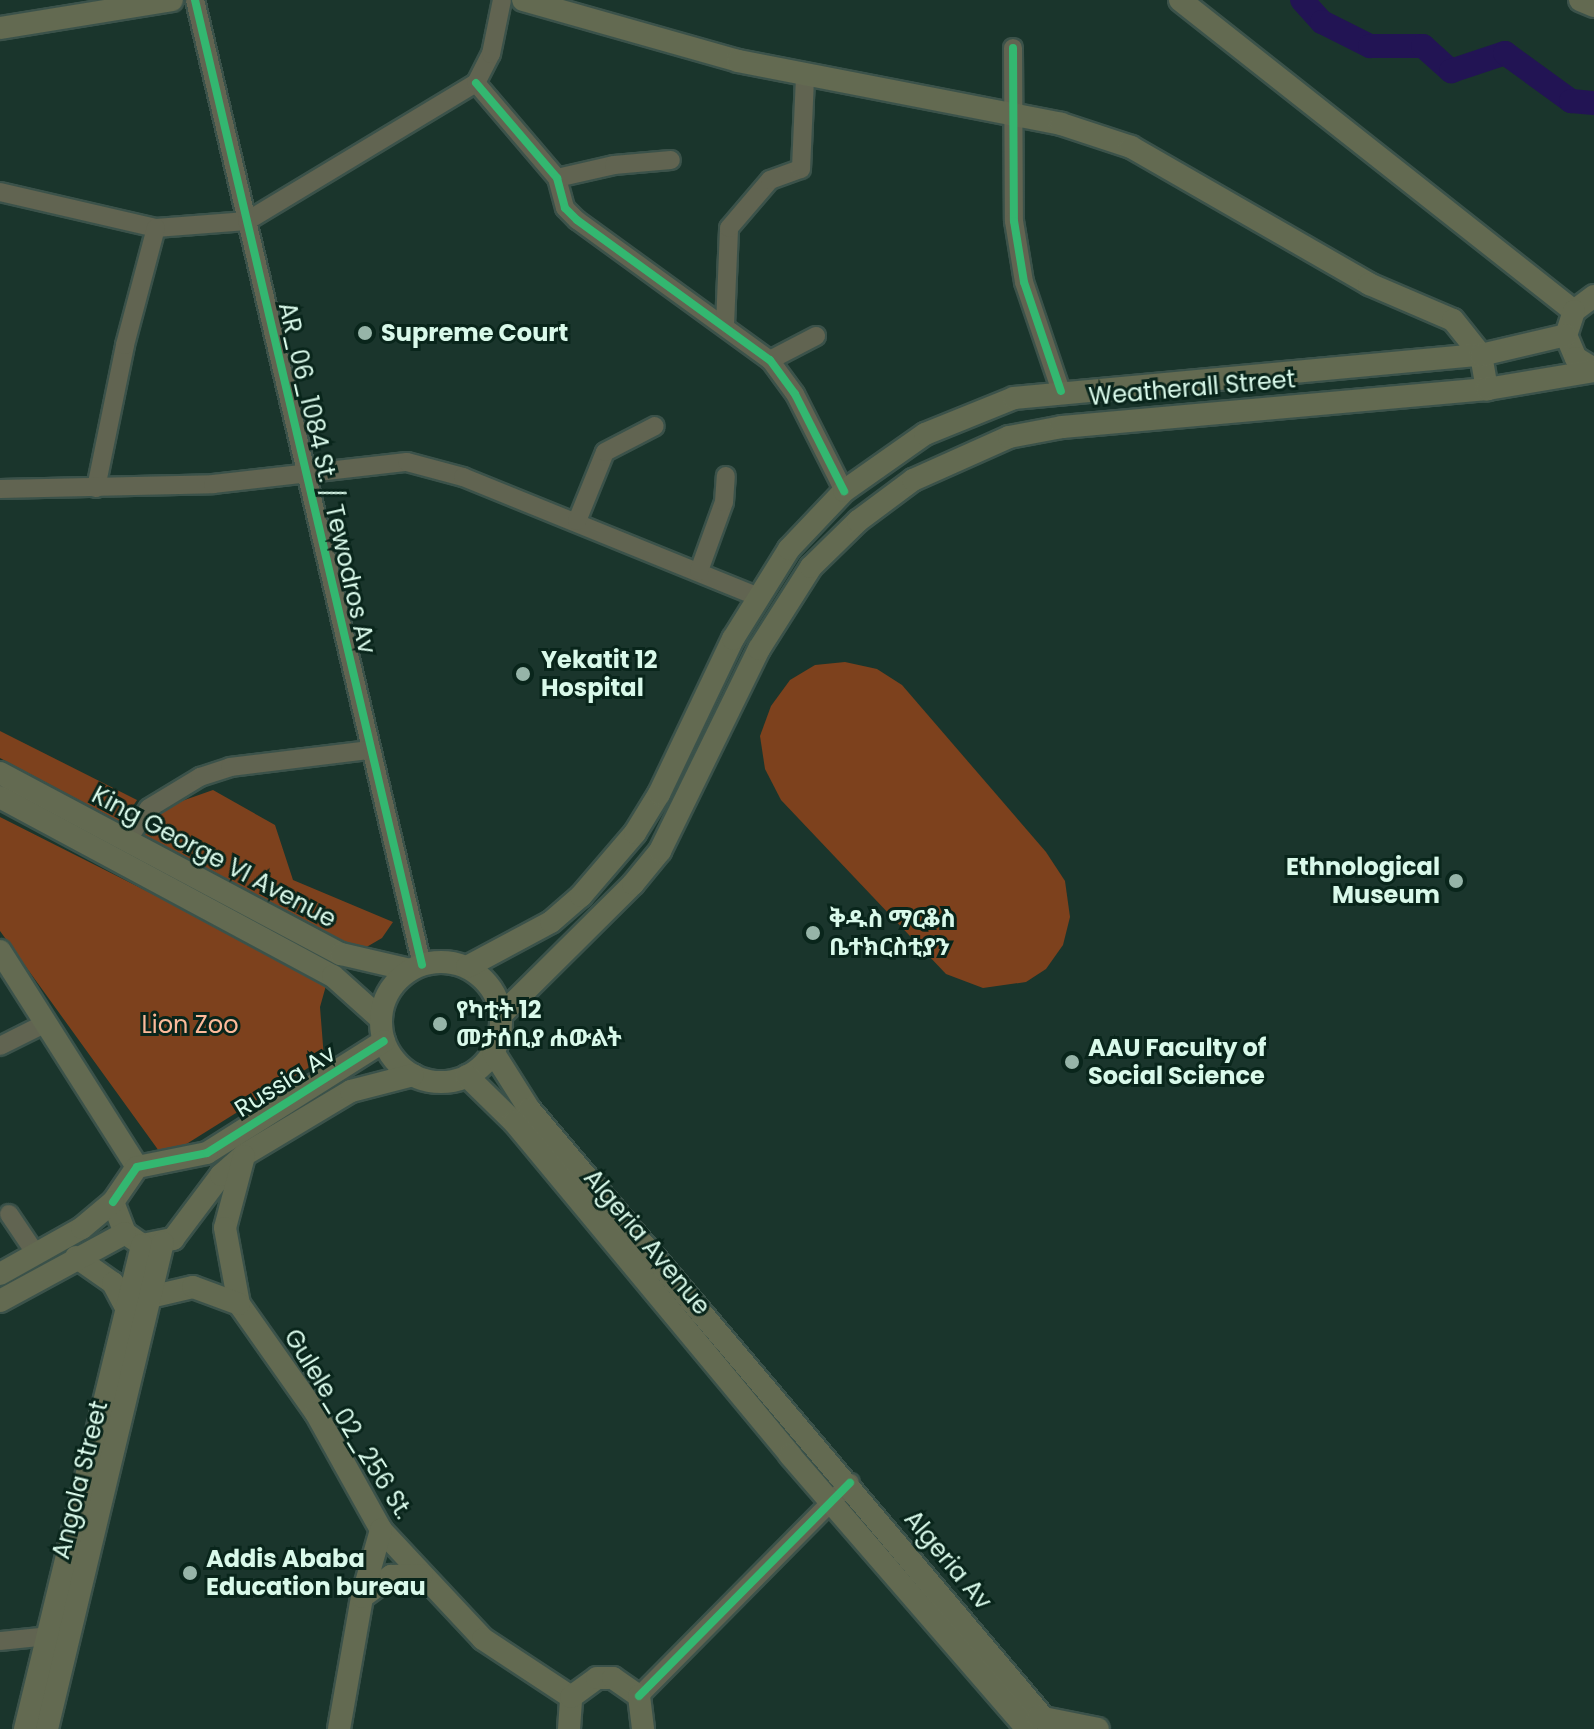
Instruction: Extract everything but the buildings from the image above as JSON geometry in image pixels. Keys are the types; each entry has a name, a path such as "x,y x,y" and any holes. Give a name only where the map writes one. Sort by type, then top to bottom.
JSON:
{"main road":[{"path":"0,28 172,0"},
{"path":"523,0 805,76 1011,114 1131,147 1369,284 1453,320 1481,355 1487,389"},
{"path":"1180,0 1574,311"},
{"path":"1580,0 1594,6"},
{"path":"1590,373 1576,358 1566,335 1574,311 1594,296"},
{"path":"467,967 551,922 635,833 659,794 756,596 789,549 844,491 883,460 966,414 1014,398 1061,391 1481,355 1566,335"},
{"name":"Weatherall Street","path":"501,1015 633,884 660,851 787,599 834,542 913,480 1009,437 1062,427 1487,389 1590,373"},
{"name":"King George VI Avenue","path":"0,773 74,824 333,976 381,1019"},
{"name":"King George VI Avenue","path":"0,797 74,824 128,839 341,954 416,968"},
{"path":"635,833 660,851"},
{"path":"0,951 137,1167 113,1202 82,1228 0,1274"},
{"path":"445,962 467,967 484,979 501,1015 493,1052 467,1076 441,1082 413,1075 395,1061 384,1041 381,1019 390,991 416,968 445,962"},
{"name":"Russia Av","path":"137,1167 207,1153 384,1041"},
{"name":"Algeria Avenue","path":"493,1052 515,1090 590,1199 782,1446"},
{"name":"Russia Av","path":"143,1240 185,1230 221,1175 244,1155 351,1091 413,1075"},
{"name":"Algeria Avenue","path":"467,1076 590,1199 801,1427"},
{"name":"Gulele_02_256 St.","path":"244,1155 225,1228 239,1304 316,1413 381,1530 483,1639 571,1697"},
{"path":"113,1202 143,1240"},
{"path":"0,1301 76,1257 143,1240"},
{"path":"25,1729 143,1240"},
{"name":"Angola Street","path":"47,1729 150,1297 143,1240"},
{"path":"76,1257 113,1283 127,1309"},
{"path":"150,1297 193,1287 239,1304"},
{"name":"Algeria Av","path":"801,1427 850,1483 1034,1722"},
{"name":"Algeria Av","path":"782,1446 829,1502 1034,1722"},
{"path":"339,1729 362,1597 381,1530"},
{"path":"362,1597 391,1576 422,1575"},
{"path":"569,1729 571,1697 597,1678 613,1678 639,1696 643,1729"},
{"path":"1034,1722 1098,1729"}],"street":[{"name":"AR_06_1084 St. / Tewodros Av","path":"195,0 307,473 416,968"},
{"path":"0,192 156,228 247,221 476,83 491,54 502,0"},
{"path":"1013,48 1010,170 1024,282 1061,391"},
{"path":"725,325 729,228 770,180 801,169 805,76"},
{"path":"476,83 557,178 565,208 577,220 670,291 725,325 770,360 795,394 844,491"},
{"path":"557,178 614,165 671,160"},
{"path":"96,488 125,345 156,228"},
{"path":"770,360 816,336"},
{"path":"577,521 605,452 655,426"},
{"path":"0,489 213,484 407,462 463,477 756,596"},
{"path":"699,571 724,502 726,476"},
{"path":"128,839 149,808 200,777 230,767 368,750"},
{"path":"0,1046 46,1023"},
{"path":"9,1214 36,1254"},
{"path":"639,1696 850,1483"},
{"path":"0,1641 49,1636"}],"green space":[{"path":"845,662 877,669 902,685 1046,852 1065,881 1070,917 1063,945 1046,969 1026,982 983,988 946,974 781,800 765,769 760,736 771,706 790,680 815,665"},
{"path":"0,731 137,800 122,823 0,758"},
{"path":"213,790 275,825 293,880 393,922 382,938 358,952 139,838 159,809"},
{"name":"Lion Zoo","path":"0,817 327,982 320,1007 324,1058 164,1158 0,931"}],"waterway":[{"path":"1302,0 1322,22 1370,46 1423,46 1451,71 1505,53 1571,101 1594,103"}],"cycle path":[{"path":"195,0 422,965"},
{"path":"1013,48 1014,221 1024,282 1061,391"},
{"path":"476,83 557,178 565,208 577,220 770,360 795,394 844,491"},
{"path":"113,1202 137,1167 207,1153 384,1041"},
{"path":"639,1696 850,1483"}],"place":[{"name":"Supreme Court","path":"365,333"},
{"name":"Yekatit 12 Hospital","path":"523,674"},
{"name":"Ethnological Museum","path":"1456,881"},
{"name":"ቅዱስ ማርቆስ ቤተክርስቲያን","path":"813,933"},
{"name":"የካቲት 12 መታሰቢያ ሐውልት","path":"440,1024"},
{"name":"AAU Faculty of Social Science","path":"1072,1062"},
{"name":"Addis Ababa Education bureau","path":"190,1573"}]}
